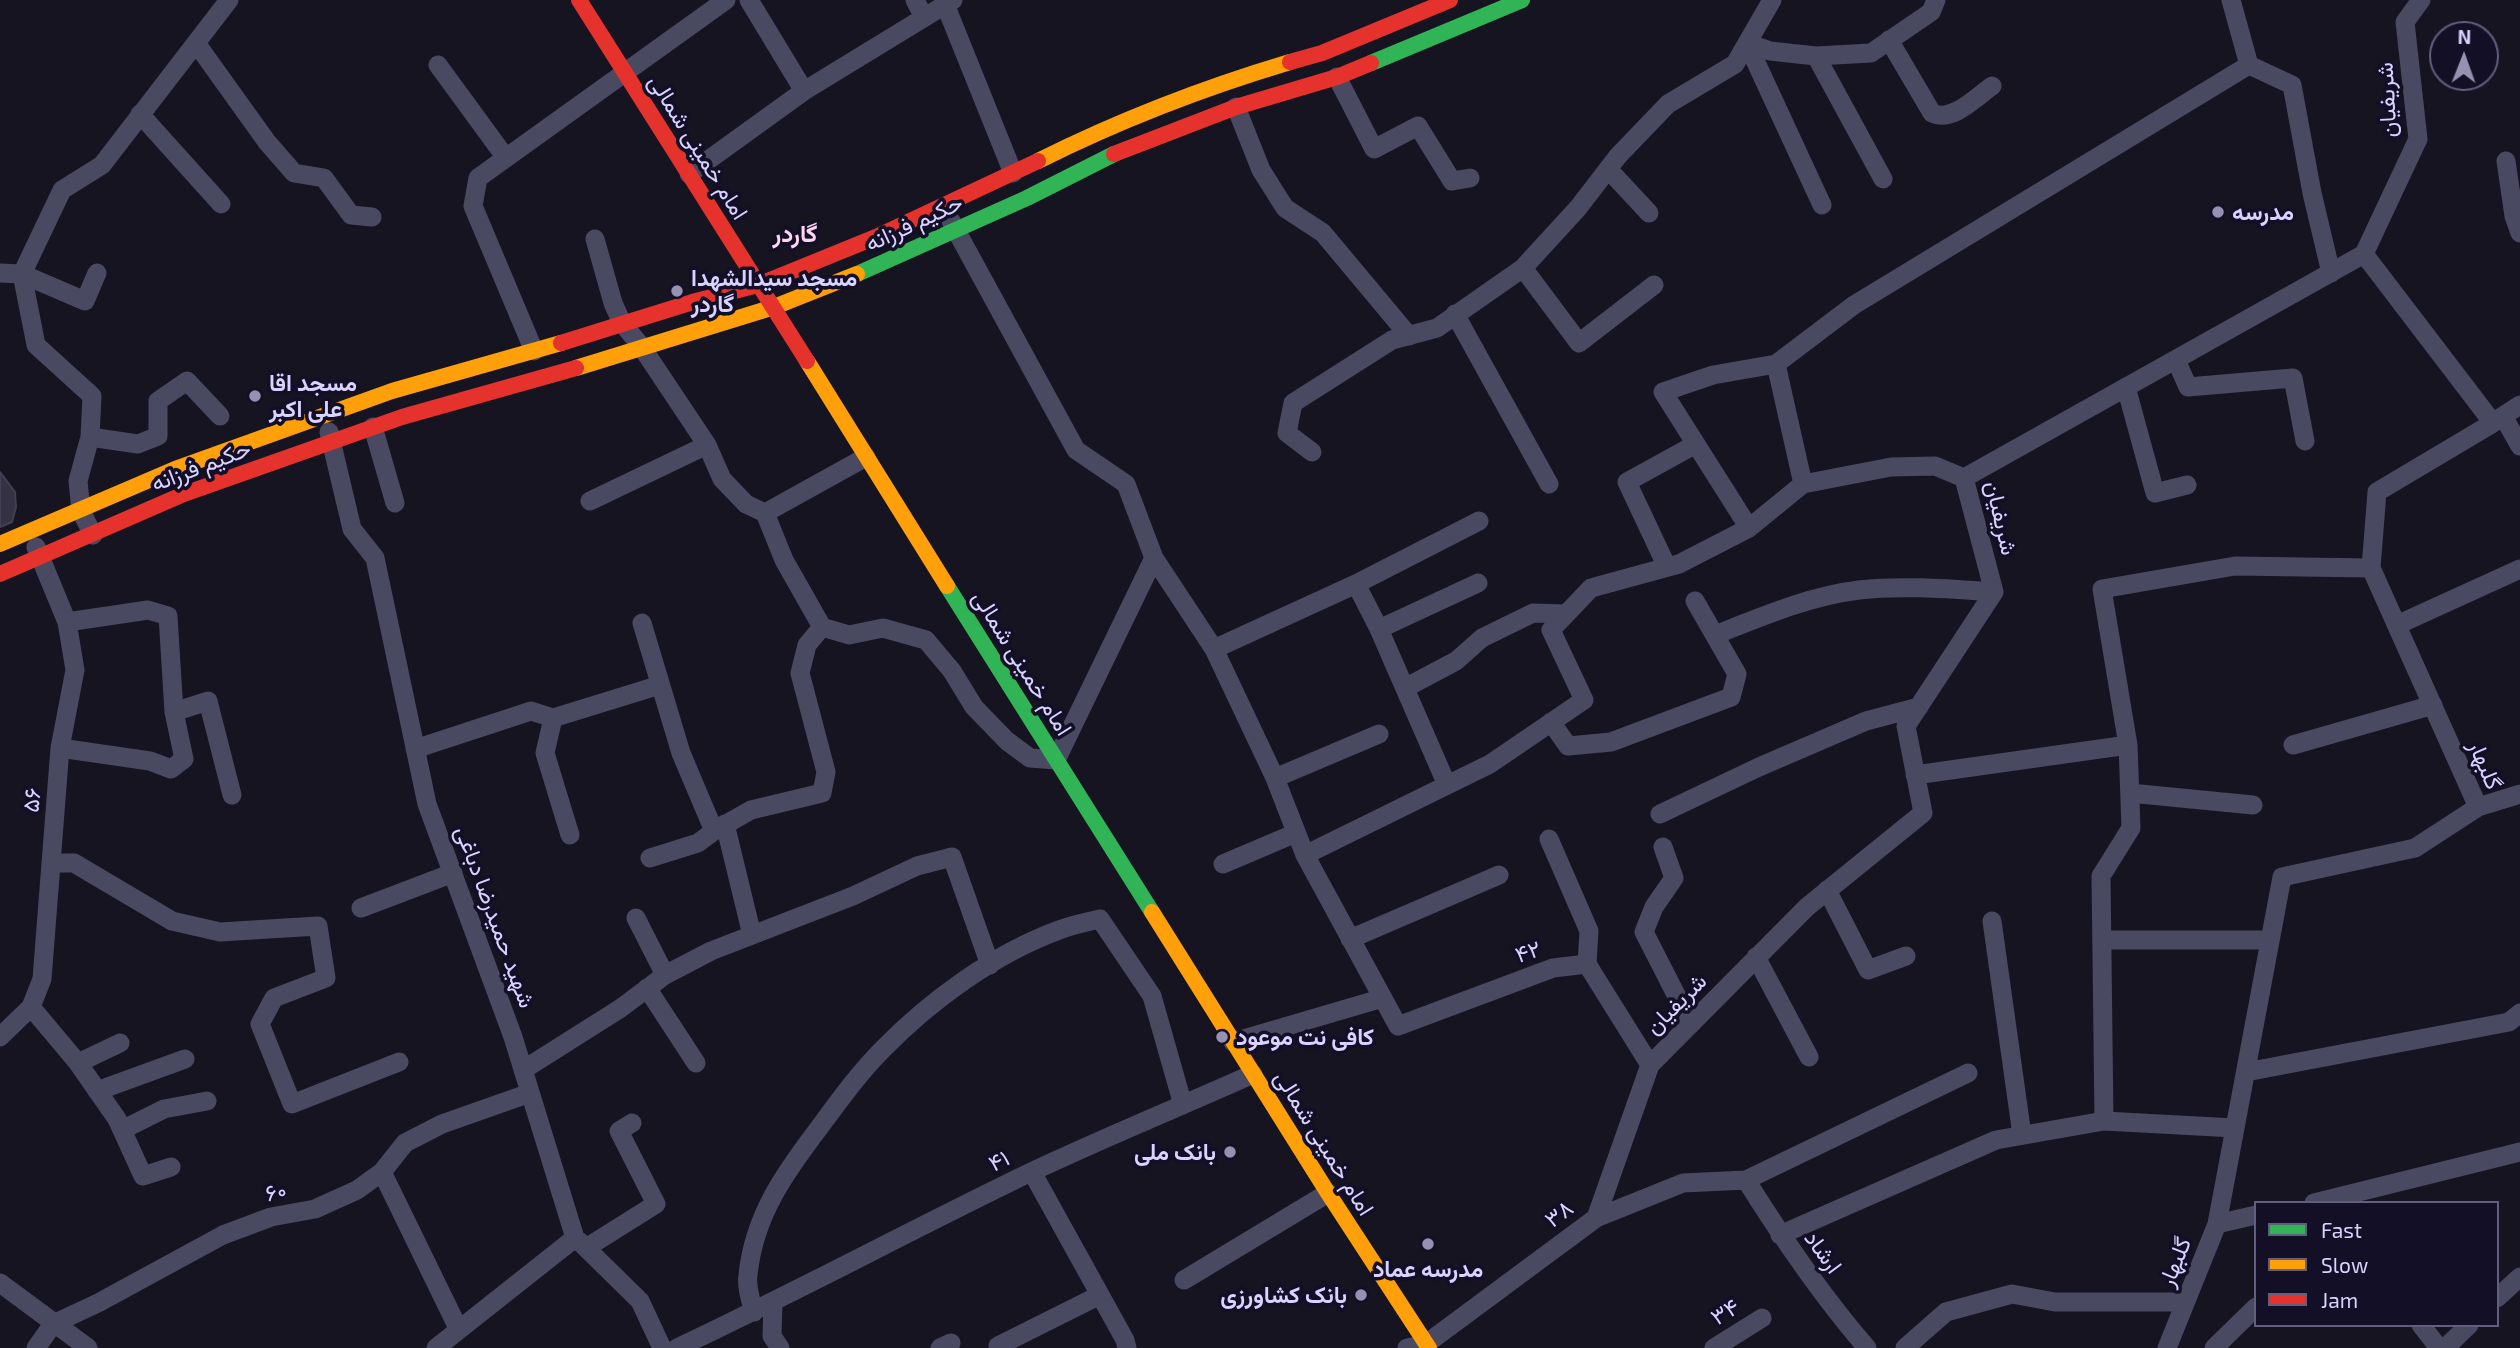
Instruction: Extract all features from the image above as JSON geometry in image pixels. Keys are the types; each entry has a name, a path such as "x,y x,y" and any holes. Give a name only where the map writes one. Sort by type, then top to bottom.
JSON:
{"street":[{"path":"93,535 81,511 78,481 90,437 92,396 36,345 22,274 62,190 102,165 229,0"},
{"name":"امام خمینی شمالی","path":"579,0 1328,1193 1421,1347"},
{"path":"534,351 473,206 478,178 726,0"},
{"path":"749,0 804,91"},
{"name":"حکیم فرزانه","path":"0,544 175,469 392,391 758,285 876,237 1104,128 1224,82 1322,53 1450,0"},
{"name":"حکیم فرزانه","path":"0,574 184,494 373,427 774,307 889,262 1027,198 1115,153 1236,107 1336,77 1522,0"},
{"path":"1311,452 1287,433 1293,404 1392,340 1437,328 1523,268 1668,104 1735,64 1772,0"},
{"path":"1747,43 1770,51 1816,56 1871,52 1931,12 1936,0"},
{"path":"2231,0 2249,65 2292,85 2331,273"},
{"name":"شریفیان","path":"1650,1065 1756,957 1827,890 1923,813 1906,726 1994,592 1964,478 2364,254 2418,139 2405,22 2421,0"},
{"path":"689,174 919,9 949,2 1013,173"},
{"path":"1889,40 1932,113 1940,117 1949,116 1992,86"},
{"path":"196,43 267,142 294,173 324,178 351,215 372,217"},
{"path":"1747,43 1822,205"},
{"path":"1816,56 1883,180"},
{"path":"438,65 506,158"},
{"path":"1749,528 1662,392 1713,375 1776,364 1854,305 2249,65"},
{"path":"1336,77 1374,149 1418,126 1452,181 1470,178"},
{"path":"1236,107 1261,170 1285,208 1323,233 1409,336"},
{"path":"140,114 221,204"},
{"path":"2506,161 2514,216 2520,233"},
{"path":"1608,169 1649,213"},
{"path":"941,205 1076,450 1126,484 1154,558 1214,649 1275,778 1305,855 1383,998 1233,1042"},
{"path":"595,239 613,303 622,323 641,346 707,445 722,479 746,504 765,513 784,560 822,627 849,635 883,628 926,640 952,671 974,707 1007,741 1030,758 1056,760 1154,558"},
{"path":"2364,254 2520,446"},
{"path":"1523,268 1579,343 1654,285"},
{"path":"0,273 22,274 85,301 97,273"},
{"path":"1455,314 1549,484"},
{"path":"2176,360 2188,387 2293,378 2305,441"},
{"path":"1776,364 1803,484"},
{"path":"90,437 138,444 158,436 158,401 187,381 220,416"},
{"path":"2126,387 2155,493 2187,485"},
{"path":"2498,419 2520,405"},
{"name":"شهید حمیدرضا دباغی","path":"325,416 352,529 375,558 427,804 523,1070 581,1243"},
{"name":"گلبهار","path":"2166,1348 2217,1224 2282,877 2415,848 2478,807 2371,568 2376,492 2498,419"},
{"path":"373,427 395,503"},
{"path":"1667,567 1627,482 1696,444"},
{"path":"590,501 707,445"},
{"path":"765,513 866,457"},
{"path":"1305,855 1490,764 1584,700 1551,630 1591,588 1679,564 1749,528 1803,484 1891,467 1936,466 1964,478"},
{"path":"1214,649 1356,584 1479,521"},
{"name":"۵۶","path":"0,1037 31,1007 42,979 61,748 75,670 67,622 29,533"},
{"path":"2104,1121 2101,876 2131,828 2128,745 2102,589 2235,566 2371,568"},
{"path":"2397,625 2520,569"},
{"path":"1379,629 1478,583"},
{"path":"1356,584 1379,629 1447,785"},
{"path":"1715,635 1807,601 1860,590 1933,588 1994,592"},
{"path":"1551,722 1569,746 1611,742 1731,697 1737,674 1695,601"},
{"path":"61,748 150,761 171,769 184,759 174,712 168,616 148,610 67,622"},
{"path":"1405,688 1456,660 1482,638 1533,613 1566,614"},
{"path":"642,623 681,752 720,828 752,935"},
{"path":"650,858 698,844 751,810 822,793 826,772 800,673 807,645 822,627"},
{"path":"415,749 531,710 553,718 660,685"},
{"path":"174,712 208,701 232,795"},
{"path":"2293,745 2433,705"},
{"path":"1660,814 1866,721 1919,707"},
{"path":"553,718 545,753 570,835"},
{"path":"1275,778 1378,734"},
{"path":"1916,775 2128,745"},
{"path":"2130,793 2253,805"},
{"path":"2478,807 2520,794"},
{"path":"1223,864 1296,833"},
{"path":"1549,839 1589,931 1587,964 1650,1065 1595,1218"},
{"path":"1663,847 1674,878 1654,907 1643,932 1691,1024"},
{"path":"523,1070 568,1044 665,975 711,951 853,896 917,866 952,857 990,965"},
{"path":"51,863 74,863 172,921 220,932 318,926 326,978 274,998 260,1024 292,1104 399,1062"},
{"path":"360,908 453,873"},
{"path":"1350,939 1499,875"},
{"path":"1827,890 1868,970 1906,956"},
{"path":"636,918 665,975"},
{"path":"754,1312 747,1277 758,1229 774,1191 840,1100 882,1050 919,1016 990,965 1021,947 1060,930 1100,919 1152,996 1183,1105"},
{"path":"1992,921 2022,1135"},
{"path":"2102,940 2270,940"},
{"path":"1756,957 1809,1057"},
{"name":"۴۲","path":"1383,998 1398,1026 1553,968 1587,964"},
{"path":"647,988 696,1063"},
{"path":"31,1007 78,1063 97,1091 122,1130 143,1176 171,1167"},
{"path":"2246,1072 2509,1022 2520,1013"},
{"path":"78,1063 120,1043"},
{"path":"97,1091 185,1059"},
{"path":"1746,1180 1968,1073"},
{"name":"۴۱","path":"677,1348 1032,1172 1253,1074"},
{"name":"۶۰","path":"53,1324 99,1303 223,1235 271,1217 315,1209 357,1190 382,1172 405,1143 442,1124 530,1093"},
{"path":"122,1130 164,1109 207,1101"},
{"path":"1780,1235 1996,1140 2104,1121 2235,1128"},
{"path":"436,1348 581,1243 656,1204 619,1131 632,1123"},
{"path":"2322,1201 2520,1152"},
{"path":"382,1172 459,1330"},
{"path":"1032,1172 1125,1340 1126,1348"},
{"name":"۳۸","path":"1421,1347 1595,1218 1683,1183 1746,1180"},
{"name":"ارشاد","path":"1746,1180 1780,1235 1834,1310 1867,1348"},
{"path":"1184,1280 1328,1193"},
{"path":"2217,1224 2254,1215"},
{"path":"581,1243 640,1301 662,1348"},
{"path":"2499,1296 2520,1277"},
{"path":"0,1283 88,1348"},
{"path":"1905,1348 1946,1312 2012,1294 2054,1302 2185,1302"},
{"path":"998,1346 1100,1295"},
{"path":"772,1303 772,1336 780,1348"},
{"path":"2219,1347 2254,1309"},
{"name":"۳۴","path":"1714,1348 1762,1318"},
{"path":"36,1348 53,1324"},
{"path":"2423,1327 2439,1348"},
{"path":"2445,1348 2467,1327"}],"building":[{"path":"0,472 15,492 16,507 12,522 0,527"}],"traffic: fast":[{"path":"1371,63 1522,0"},
{"path":"857,274 1027,198 1114,154"},
{"path":"947,586 1152,912"}],"traffic: slow":[{"path":"1038,161 1162,106 1290,62"},
{"path":"576,368 774,307 857,274"},
{"path":"0,544 175,469 392,391 561,343"},
{"path":"807,361 947,586"},
{"path":"1152,912 1328,1193 1429,1348"}],"traffic: jam":[{"path":"579,0 807,361"},
{"path":"1290,62 1322,53 1450,0"},
{"path":"1114,154 1236,107 1337,77 1371,63"},
{"path":"561,343 696,301 758,285 876,237 1038,161"},
{"path":"0,574 184,494 402,417 576,368"}],"place":[{"name":"مدرسه","path":"2218,212"},
{"name":"مسجد سیدالشهدا گاردر","path":"677,291"},
{"name":"مسجد اقا علی اکبر","path":"255,396"},
{"name":"کافی نت موعود","path":"1222,1037"},
{"name":"بانک ملی","path":"1230,1152"},
{"name":"مدرسه عماد","path":"1428,1244"},
{"name":"بانک کشاورزی","path":"1361,1295"}],"district":[{"name":"گاردر","path":"795,234"}]}
